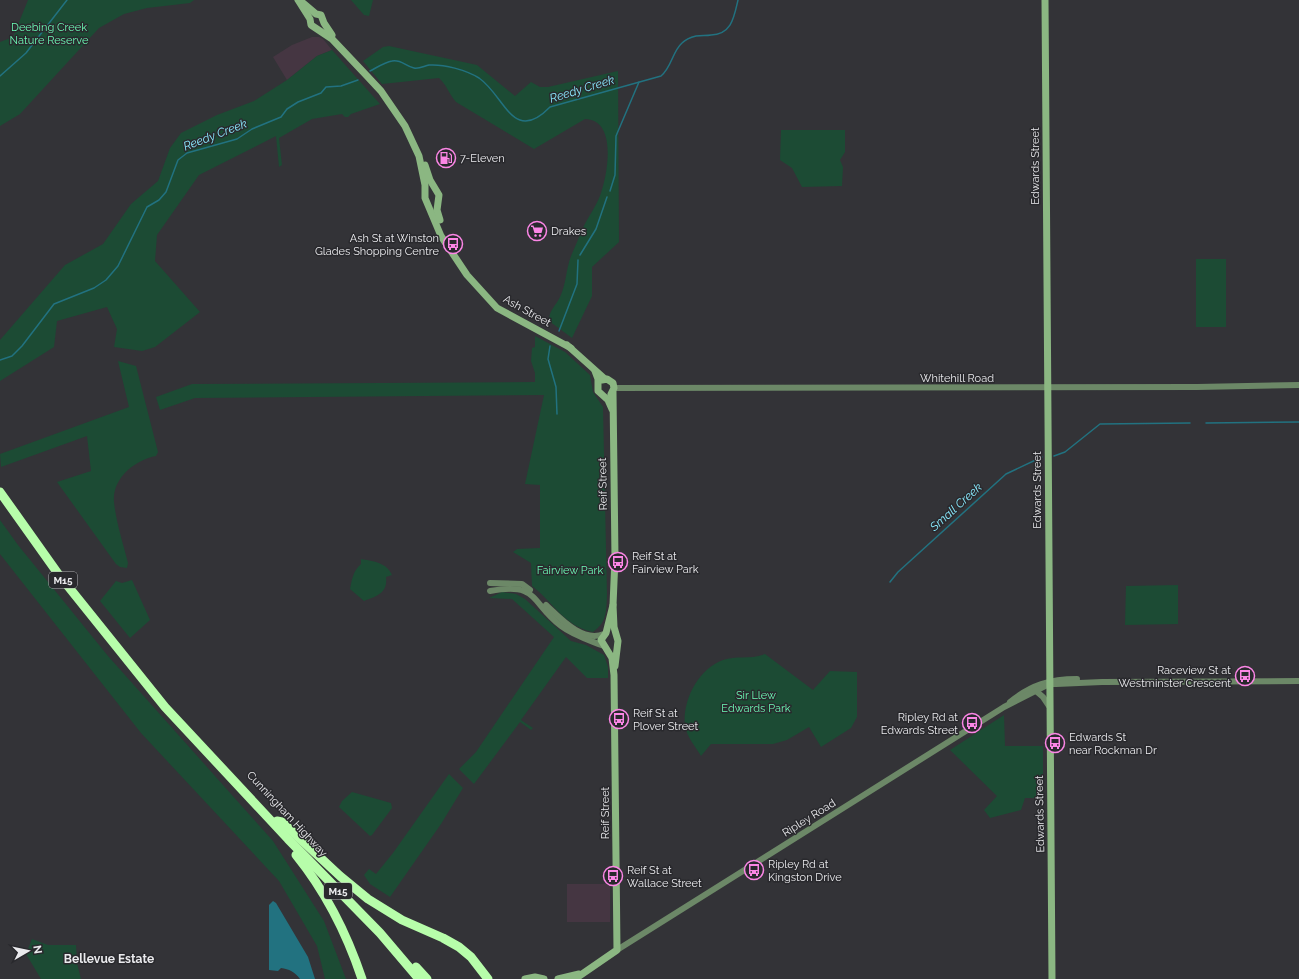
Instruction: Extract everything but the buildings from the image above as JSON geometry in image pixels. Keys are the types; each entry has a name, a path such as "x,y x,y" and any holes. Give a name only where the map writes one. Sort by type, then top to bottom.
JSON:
{"highway":[{"name":"Cunningham Highway","path":"0,492 59,575 165,707 255,804 380,933 419,979"},
{"name":"Cunningham Highway","path":"130,663 427,979"},
{"path":"255,804 259,812 299,858 322,891 345,935 362,979"},
{"path":"276,820 282,822 345,880 377,905 406,922 443,938 459,947 471,957 488,979"}],"main road":[{"path":"298,0 313,16 323,17 324,23 341,48"},
{"name":"Edwards Street","path":"1045,0 1052,979"},
{"path":"313,16 311,25 325,33 341,48 381,91 405,126 419,156 426,193 425,198 428,202 432,203 438,200 439,195 430,180 420,148 413,134 405,126"},
{"path":"317,28 324,23"},
{"path":"426,193 431,189 435,190"},
{"name":"Ash Street","path":"438,200 437,210 440,223 456,259"},
{"name":"Ash Street","path":"428,202 441,236 456,259 478,287 505,308 570,348 605,379"},
{"path":"595,371 598,391 608,400 613,411"},
{"path":"598,384 605,379 612,381 614,390 609,395 602,395"},
{"name":"Reif Street","path":"614,390 615,530 613,605 616,634"},
{"name":"Reif Street","path":"605,633 613,605"},
{"path":"611,631 616,634 618,638 616,645 612,648 605,647 602,640 605,633 611,631"},
{"name":"Reif Street","path":"614,675 616,645"},
{"name":"Reif Street","path":"605,647 613,661 614,675 617,950"},
{"name":"Ripley Road","path":"575,979 617,950"},
{"name":"Ripley Road","path":"558,979 582,973"},
{"path":"525,979 535,977 544,979"}],"street":[{"name":"Whitehill Road","path":"614,390 1299,385"},
{"path":"490,583 522,584 532,591 569,626 589,636 598,636 605,633"},
{"path":"490,591 506,588 525,590 532,594 568,632 605,647"},
{"path":"1004,707 1016,697 1049,682 1299,681"},
{"name":"Ripley Road","path":"617,950 1004,707 1036,691 1049,682"},
{"path":"1036,691 1044,697 1049,706"}],"shaded area":[{"path":"312,37 319,37 323,39 332,50 317,56 287,80 273,57 292,45"},
{"path":"567,884 610,884 610,922 567,922"}],"green space":[{"name":"Deebing Creek Nature Reserve","path":"28,0 194,0 190,3 147,8 124,14 99,28 20,114 0,126 0,42 13,37"},
{"path":"351,0 373,0 369,16 364,15"},
{"path":"389,46 477,65 515,96 531,82 540,87 548,87 618,71 619,242 592,267 592,296 572,338 549,321 549,317 562,292 571,256 604,184 608,148 606,137 602,128 595,122 585,119 534,149 456,102 439,78 382,84 363,61 383,47"},
{"path":"332,50 380,104 351,114 348,117 345,117 342,114 312,119 279,138 282,165 279,167 276,136 199,175 157,235 155,261 200,312 155,347 142,351 114,347 117,329 107,307 57,321 54,347 0,381 0,340 65,265 103,244 131,204 158,181 170,148 181,133 217,115 254,101 287,80 317,56"},
{"path":"781,130 845,130 845,152 840,160 843,167 842,186 802,187 792,168 780,160"},
{"path":"1196,259 1226,259 1226,327 1196,327"},
{"name":"Fairview Park","path":"535,336 565,352 590,375 593,392 603,407 607,596 605,616 598,628 593,632 574,625 532,586 531,563 513,552 517,549 540,548 540,485 525,484 544,395 195,398 160,410 156,397 192,384 535,382 535,373 531,361 532,348 535,347"},
{"path":"118,361 136,366 158,452 156,456 140,462 126,472 117,485 114,493 115,510 128,563 127,568 120,567 116,564 57,482 91,471 87,436 1,467 0,454 129,407"},
{"path":"0,520 18,545 108,656 273,841 324,921 346,979 325,979 317,946 279,881 141,733 0,554"},
{"path":"361,559 383,565 392,575 386,577 385,587 381,593 364,601 350,589 355,572 361,564"},
{"path":"132,580 150,620 130,638 100,601 116,581 122,583"},
{"path":"1178,585 1178,624 1125,625 1126,586"},
{"path":"502,592 516,594 525,599 571,641 586,645 604,655 608,667 608,678 587,678 566,657 521,720 533,728 531,730 520,722 474,784 459,769 476,752 554,637 512,599 489,598"},
{"name":"Sir Llew Edwards Park","path":"765,654 813,690 830,671 857,672 857,717 851,728 821,747 809,727 787,740 773,744 711,744 701,756 689,738 685,726 686,706 699,678 714,664 723,660 754,657"},
{"path":"1004,715 1005,746 1043,746 1043,798 1025,798 1021,810 990,818 984,810 997,796 950,750"},
{"path":"449,774 463,788 441,824 390,897 370,884 364,875 369,869 376,874 393,853"},
{"path":"352,792 391,803 392,808 370,836 339,807 342,801"},
{"path":"32,939 48,945 76,945 77,963 81,979 41,979 26,954"}],"water":[{"path":"273,901 276,903 308,957 315,979 300,979 294,973 284,968 281,968 278,971 269,970 269,905"}],"waterway":[{"path":"0,76 26,53 67,0"},
{"name":"Reedy Creek","path":"370,71 386,63 395,61 414,68 435,65 461,70 474,75 488,86 510,114 518,119 527,121 537,117 550,107 661,76 668,68 676,51 689,38 724,32 731,24 738,0"},
{"name":"Reedy Creek","path":"0,360 12,356 22,346 54,304 94,288 106,280 118,266 147,207 159,200 166,192 178,160 187,153 237,139 252,129 281,117 287,109 298,102 321,93 326,87 341,86 358,80"},
{"path":"610,191 615,175 616,136 639,82"},
{"path":"580,255 596,229 607,197"},
{"path":"559,331 577,284 578,260"},
{"path":"550,346 548,359 556,387 557,414"},
{"name":"Small Creek","path":"1206,423 1299,422"},
{"name":"Small Creek","path":"1054,456 1065,452 1100,424 1190,423"},
{"name":"Small Creek","path":"890,582 898,572 1006,474 1042,457"}],"place":[{"name":"7-Eleven","path":"446,158"},
{"name":"Drakes","path":"537,231"},
{"name":"Ash St at Winston Glades Shopping Centre","path":"453,244"},
{"name":"Reif St at Fairview Park","path":"618,562"},
{"name":"Raceview St at Westminster Crescent","path":"1245,676"},
{"name":"Reif St at Plover Street","path":"619,719"},
{"name":"Ripley Rd at Edwards Street","path":"972,723"},
{"name":"Edwards St near Rockman Dr","path":"1055,743"},
{"name":"Ripley Rd at Kingston Drive","path":"754,870"},
{"name":"Reif St at Wallace Street","path":"613,876"}],"district":[{"name":"Bellevue Estate","path":"109,959"}]}
